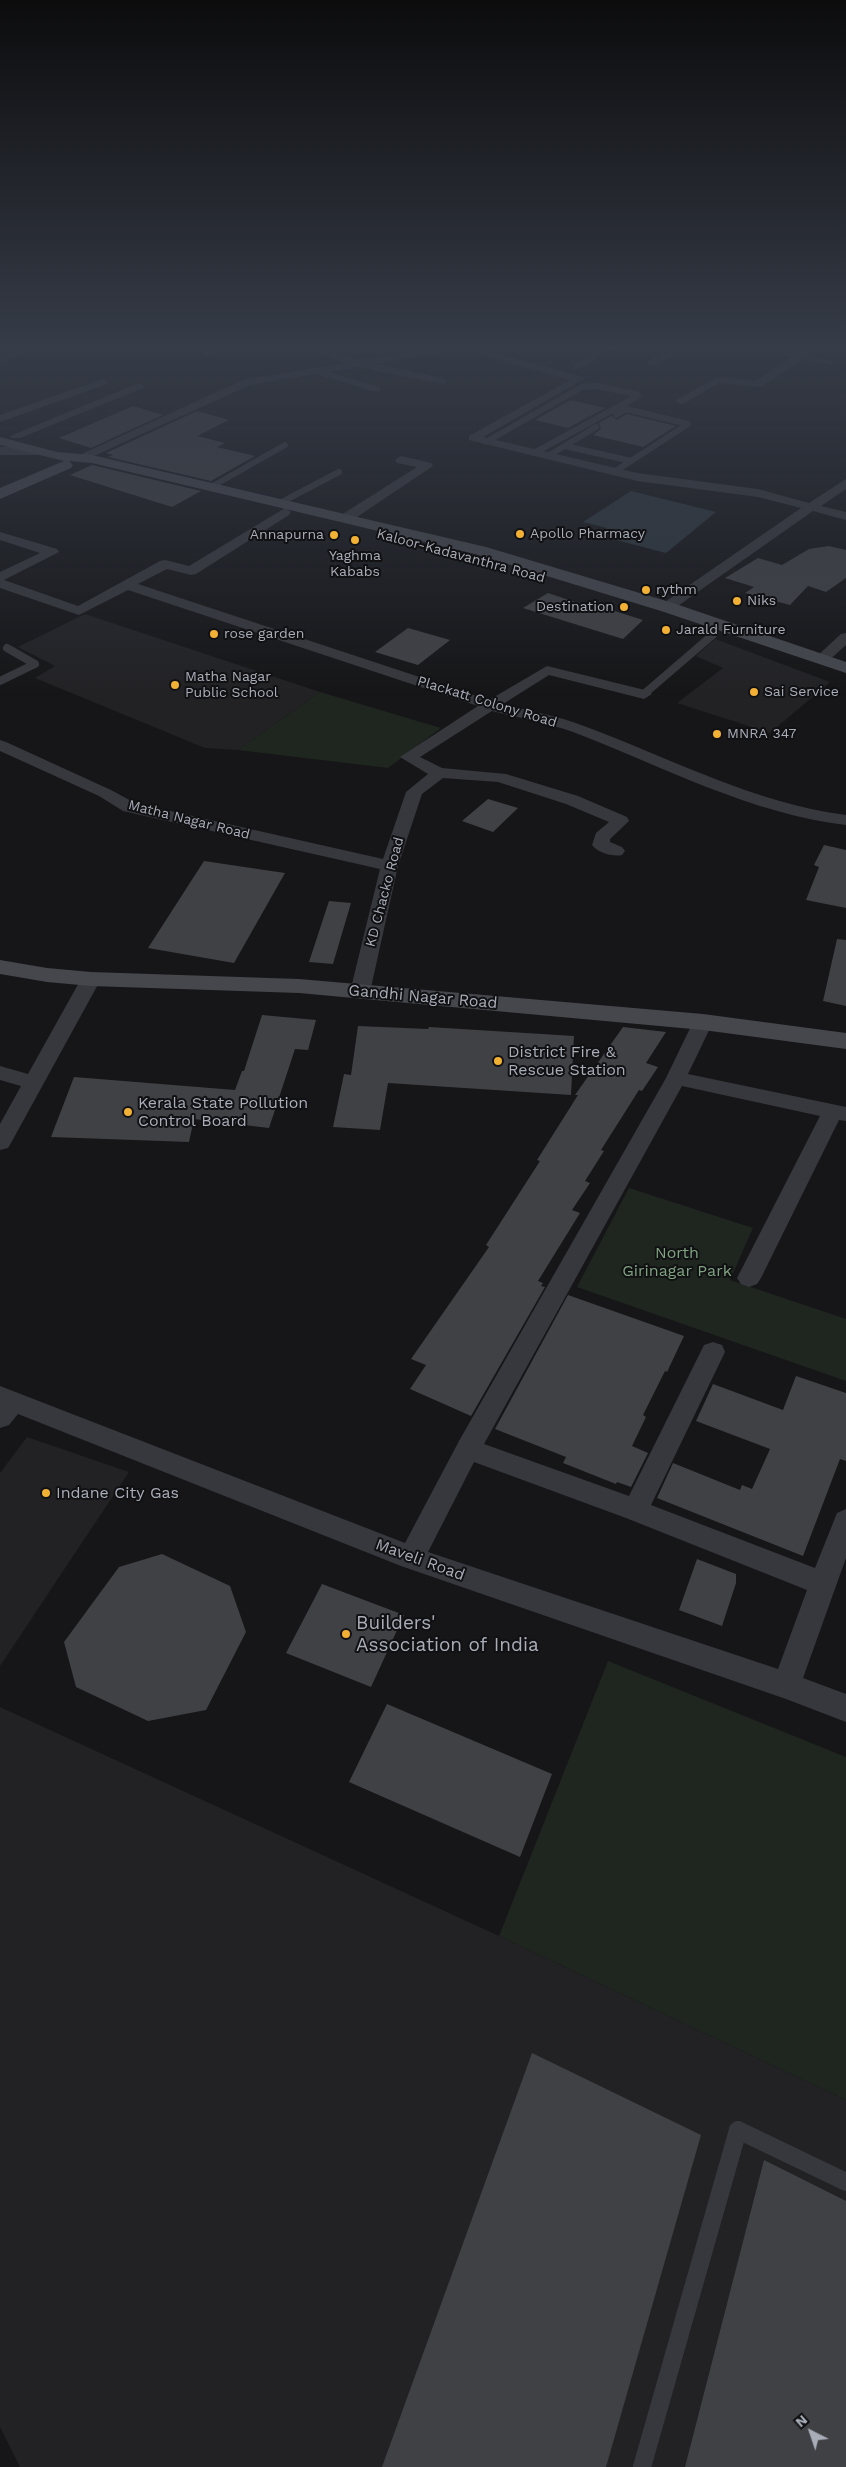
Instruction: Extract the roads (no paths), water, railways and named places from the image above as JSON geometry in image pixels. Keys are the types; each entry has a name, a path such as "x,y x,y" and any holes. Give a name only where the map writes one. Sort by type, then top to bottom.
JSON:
{"main road":[{"path":"44,476 46,465"},
{"path":"0,494 44,476 57,465"},
{"name":"Kaloor-Kadavanthra Road","path":"82,465 283,507 441,545 480,550 667,607 846,668"},
{"name":"Kaloor-Kadavanthra Road","path":"116,465 211,487 283,507 346,518 441,545 482,560 715,633 846,681"},
{"name":"Gandhi Nagar Road","path":"0,967 47,976 91,979 299,986 703,1022 846,1042"}],"street":[{"path":"346,518 427,466 423,465"},
{"path":"586,465 636,477 758,493 846,516"},
{"path":"667,607 846,482"},
{"path":"0,583 79,611 165,564 191,571 283,507"},
{"path":"0,536 52,552 0,577"},
{"name":"Plackatt Colony Road","path":"127,585 492,706 576,728 754,798 821,817 846,820"},
{"path":"821,660 846,637"},
{"path":"616,851 601,845 602,837 621,821 572,800 500,777 439,773 408,757 547,670 644,694"},
{"name":"Matha Nagar Road","path":"0,745 105,793 129,807 389,866"},
{"name":"KD Chacko Road","path":"360,992 389,866 414,792 439,773"},
{"path":"0,1143 91,979"},
{"path":"412,1558 468,1449 676,1078 703,1022"},
{"path":"0,1073 35,1083"},
{"path":"676,1078 840,1112 749,1278"},
{"path":"635,1510 713,1352"},
{"name":"Maveli Road","path":"4,1405 412,1558 846,1708"},
{"path":"468,1449 635,1510 823,1584"},
{"path":"786,1686 846,1521"}],"lane":[{"path":"211,487 250,465"},
{"path":"614,472 625,465"},
{"path":"283,507 339,472"},
{"path":"644,694 715,633"},
{"path":"0,681 35,664 7,648"},
{"path":"642,2467 738,2130 846,2182"}],"place":[{"name":"Apollo Pharmacy","path":"520,534"},
{"name":"Annapurna","path":"334,535"},
{"name":"Yaghma Kababs","path":"355,540"},
{"name":"rythm","path":"646,590"},
{"name":"Niks","path":"737,601"},
{"name":"Destination","path":"624,607"},
{"name":"Jarald Furniture","path":"666,630"},
{"name":"rose garden","path":"214,634"},
{"name":"Matha Nagar Public School","path":"175,685"},
{"name":"Sai Service","path":"754,692"},
{"name":"MNRA 347","path":"717,734"},
{"name":"District Fire & Rescue Station","path":"498,1061"},
{"name":"Kerala State Pollution Control Board","path":"128,1112"},
{"name":"Indane City Gas","path":"46,1493"},
{"name":"Builders' Association of India","path":"346,1634"}],"park label":[{"name":"North Girinagar Park","path":"677,1262"}]}
